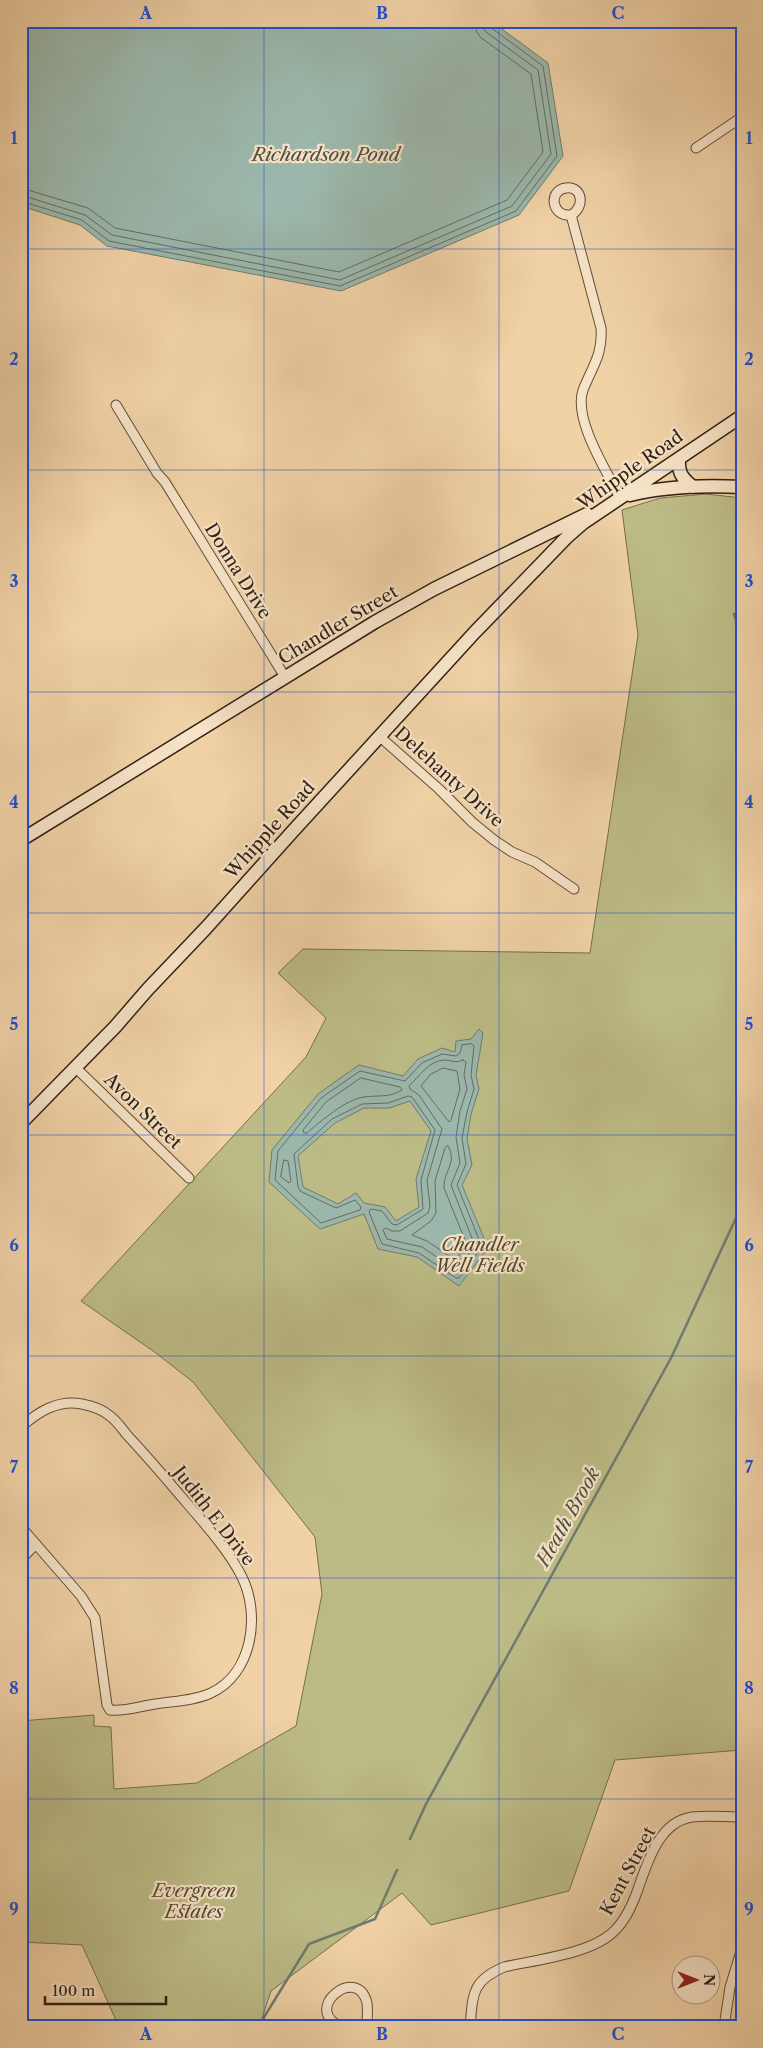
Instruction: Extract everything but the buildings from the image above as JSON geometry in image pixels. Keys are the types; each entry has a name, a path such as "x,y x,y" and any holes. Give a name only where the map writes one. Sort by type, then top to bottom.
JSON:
{"main road":[{"name":"Whipple Road","path":"21,1123 206,928 379,736 544,560 583,524 742,416"},
{"path":"679,459 678,470 682,478 693,487"},
{"name":"Chandler Street","path":"21,840 375,622 434,589 620,498 655,489 716,485 742,487"},
{"path":"530,542 539,548 544,560"}],"street":[{"path":"696,148 742,117"},
{"path":"571,215 601,328 602,341 599,355 583,391 581,403 582,418 586,431 620,498"},
{"name":"Donna Drive","path":"116,406 285,677"},
{"name":"Delehanty Drive","path":"379,736 487,834 512,852 535,862 574,889"},
{"name":"Avon Street","path":"75,1067 188,1178"},
{"name":"Judith E Drive","path":"21,1427 35,1415 49,1407 68,1403 96,1408 111,1416 157,1468 233,1561 243,1579 250,1603 251,1624 244,1661 237,1673 210,1694 110,1710 107,1705 95,1618 81,1596 36,1544"},
{"path":"21,1527 36,1544 21,1558"},
{"name":"Kent Street","path":"470,2027 473,1995 476,1986 490,1973 504,1967 597,1944 619,1927 627,1914 659,1840 669,1828 691,1817 742,1817"},
{"path":"724,2027 730,1986 742,1948"},
{"path":"344,2027 332,2020 328,2012 328,2004 334,1993 341,1989 350,1988 358,1990 366,1999 367,2027"},
{"path":"21,2022 25,2027"}],"green space":[{"name":"Chandler Well Fields","path":"706,494 742,498 742,1750 615,1760 569,1891 431,1925 402,1893 271,1991 259,2027 119,2027 82,1945 22,1942 21,1721 94,1715 94,1726 111,1727 114,1789 197,1783 296,1726 322,1594 315,1537 193,1382 156,1353 81,1301 306,1057 326,1018 278,973 303,949 590,953 638,635 622,510 660,498"}],"water":[{"name":"Richardson Pond","path":"21,21 491,21 548,63 563,156 519,215 341,291 107,246 80,225 21,206"},
{"path":"479,1029 483,1033 476,1075 479,1089 471,1114 467,1139 472,1165 462,1185 488,1248 459,1286 417,1257 378,1249 364,1214 320,1229 269,1182 272,1150 318,1094 359,1065 403,1076 418,1059 442,1048 455,1052 456,1041 471,1039","holes":["410,1101 431,1131 416,1179 419,1207 396,1221 385,1207 364,1203 356,1193 338,1204 303,1187 298,1156 335,1123 364,1108 389,1108"]}],"waterway":[{"name":"Heath Brook","path":"734,614 742,638"},
{"name":"Heath Brook","path":"410,1839 426,1804 671,1358 742,1205"},
{"name":"Heath Brook","path":"258,2027 309,1944 375,1919 397,1870"}],"park label":[{"name":"Evergreen Estates","path":"194,1901"}]}
